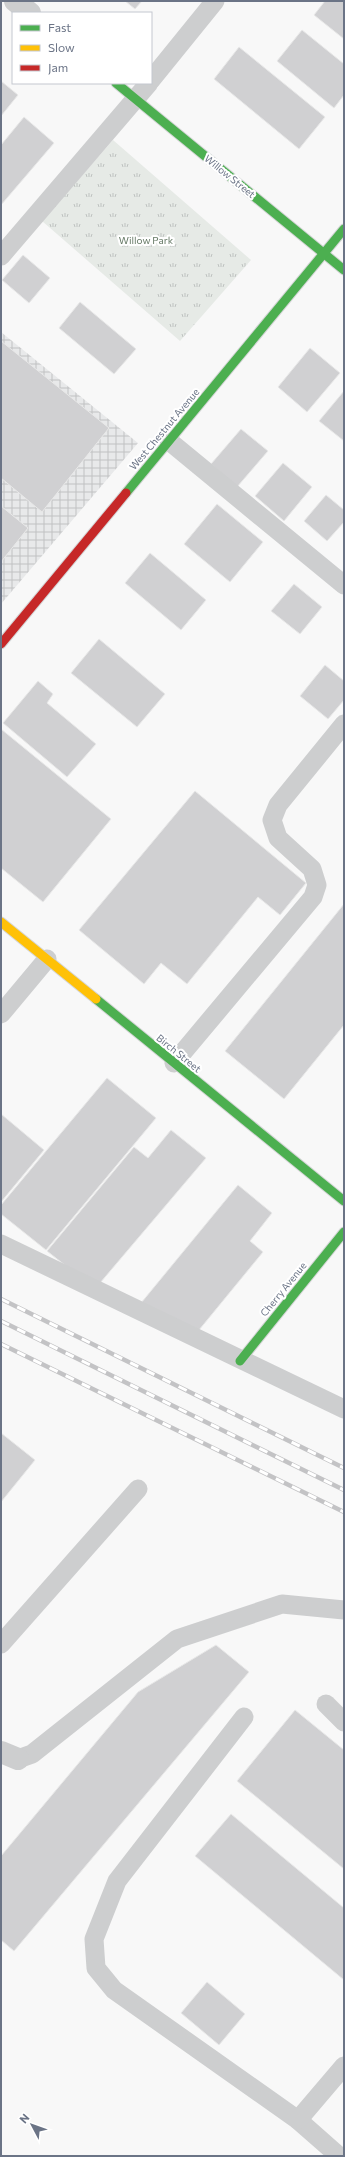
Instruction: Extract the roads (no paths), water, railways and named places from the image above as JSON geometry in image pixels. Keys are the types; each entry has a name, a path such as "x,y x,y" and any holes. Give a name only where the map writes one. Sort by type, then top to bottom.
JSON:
{"street":[{"path":"15,1 29,12"},
{"name":"Willow Street","path":"117,84 344,270"},
{"name":"West Chestnut Avenue","path":"1,644 344,229"},
{"name":"Birch Street","path":"1,922 344,1201"},
{"name":"Cherry Avenue","path":"240,1361 344,1232"}],"lane":[{"path":"152,79 215,1"},
{"path":"1,256 147,84"},
{"path":"169,441 344,585"},
{"path":"174,1063 313,897 317,885 312,869 278,838 272,820 278,805 344,724"},
{"path":"1,1014 47,959"},
{"path":"1,1244 240,1361 344,1409"},
{"path":"1,1644 138,1489"},
{"path":"10,1755 32,1754 177,1639 282,1604 344,1610"},
{"path":"326,1704 344,1722"},
{"path":"244,1717 117,1881 94,1939 96,1968 114,1990 298,2120 339,2156"},
{"path":"298,2120 344,2066"}],"railway":[{"path":"1,1299 344,1468"},
{"path":"1,1321 344,1490"},
{"path":"1,1344 344,1512"}],"park label":[{"name":"Willow Park","path":"146,240"}]}
